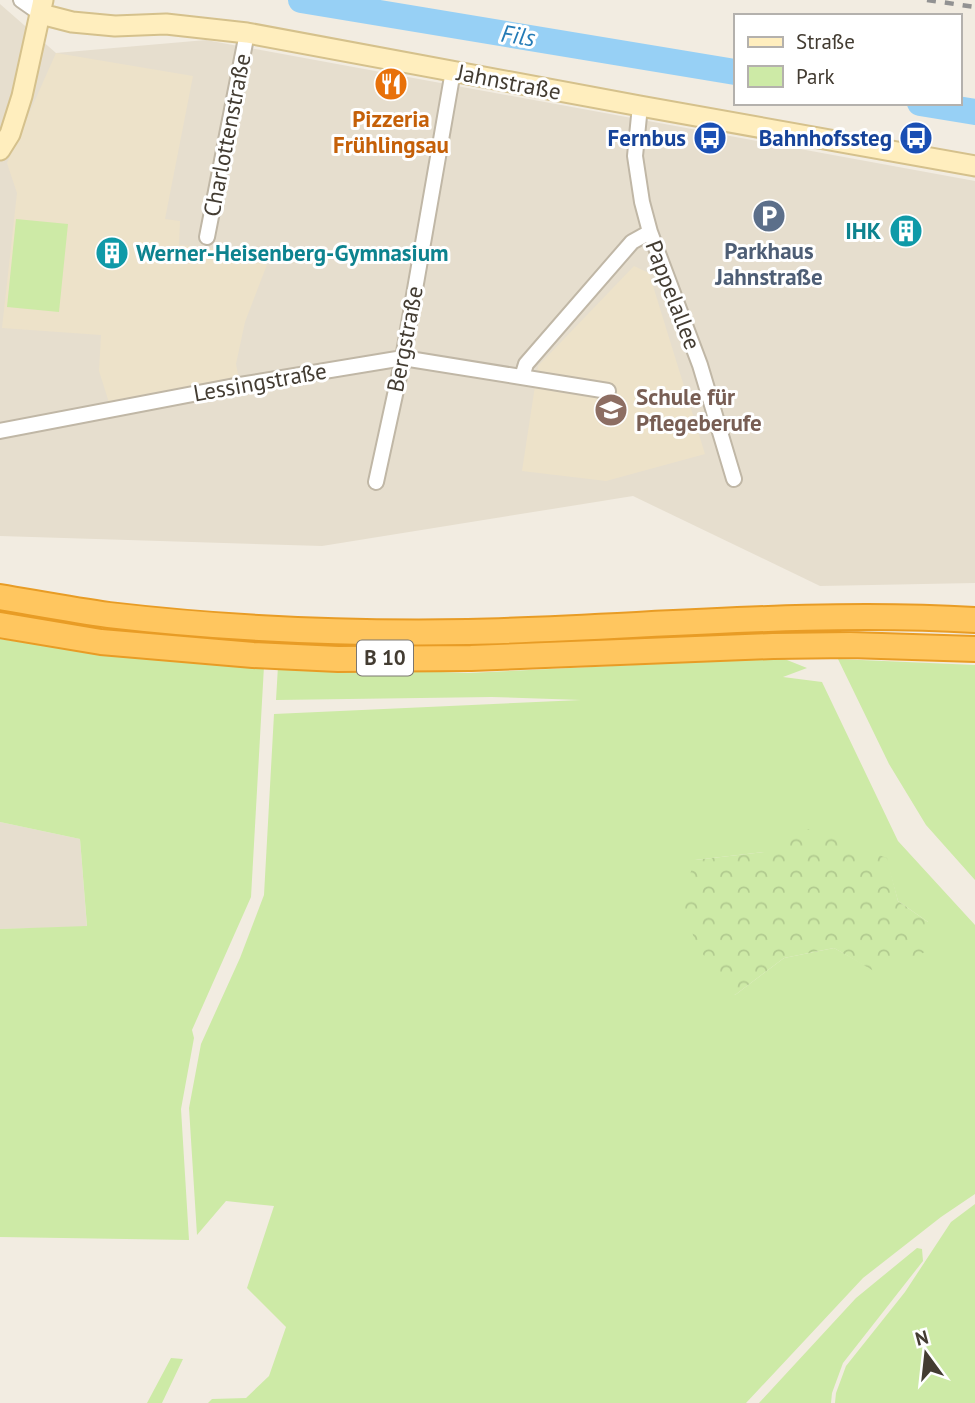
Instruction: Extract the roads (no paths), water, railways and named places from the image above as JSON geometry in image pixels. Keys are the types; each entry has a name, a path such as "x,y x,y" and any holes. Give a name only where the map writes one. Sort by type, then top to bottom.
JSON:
{"highway":[{"name":"B 10","path":"0,597 205,625 340,632 469,632 837,616 975,620"},
{"name":"B 10","path":"0,625 101,642 338,659 471,658 773,646 850,645 975,649"}],"main road":[{"name":"Jahnstraße","path":"42,7 72,22 115,26 166,24 247,33 975,166"},
{"path":"0,150 10,134 22,96 42,7"}],"street":[{"path":"21,0 42,7"},
{"name":"Charlottenstraße","path":"207,237 247,33"},
{"name":"Bergstraße","path":"376,482 403,358 453,71"},
{"name":"Pappelallee","path":"640,106 635,156 639,191 650,232 700,365 734,480"},
{"path":"522,377 526,364 632,242 650,232"},
{"name":"Lessingstraße","path":"0,430 240,384 403,358 608,391"}],"waterway":[{"name":"Fils","path":"301,0 734,72"},
{"name":"Fils","path":"932,105 975,112"}],"railway":[{"path":"927,0 975,7"}],"place":[{"name":"Pizzeria Frühlingsau","path":"391,84"},
{"name":"Fernbus","path":"710,138"},
{"name":"Bahnhofssteg","path":"916,138"},
{"name":"Parkhaus Jahnstraße","path":"769,216"},
{"name":"IHK","path":"906,231"},
{"name":"Werner-Heisenberg-Gymnasium","path":"112,253"},
{"name":"Schule für Pflegeberufe","path":"611,410"}]}
